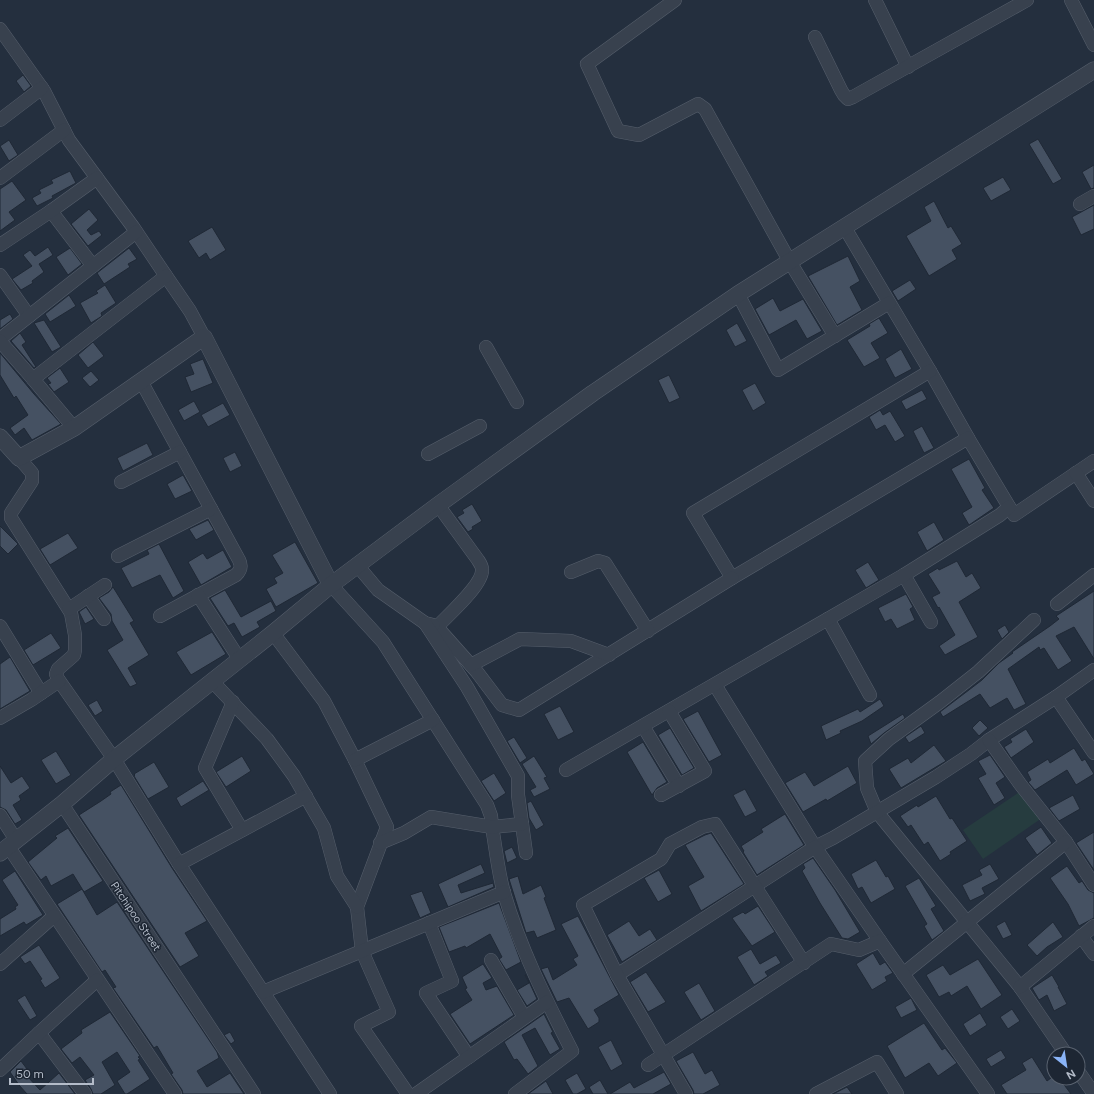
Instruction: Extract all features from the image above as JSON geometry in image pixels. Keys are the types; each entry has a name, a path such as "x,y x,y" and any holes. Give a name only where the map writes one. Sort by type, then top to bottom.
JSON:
{"street":[{"path":"675,0 587,64 618,131 639,135 698,104 706,110 790,262 835,336"},
{"path":"875,0 908,67"},
{"path":"815,37 841,90 848,99 853,98 1026,0"},
{"path":"1071,0 1094,46"},
{"path":"2,38 42,88 69,140 136,232 190,311 331,585 383,642 487,805 491,816 504,892 519,937 547,1002 572,1051 514,1094"},
{"path":"8,846 62,804 114,759 213,682 331,585 438,505 593,393 738,294 1094,70"},
{"path":"0,120 42,88"},
{"path":"0,178 64,130"},
{"path":"0,245 51,212 96,178"},
{"path":"1080,204 1094,196"},
{"path":"51,212 93,266"},
{"path":"845,228 1014,515 1094,461"},
{"path":"74,428 0,340 136,232"},
{"path":"0,274 29,316"},
{"path":"32,379 166,276"},
{"path":"738,294 778,370 889,303"},
{"path":"19,458 74,428 204,337"},
{"path":"486,347 517,402"},
{"path":"732,578 693,514 930,371"},
{"path":"141,381 241,566 240,572 236,575 198,594 160,616"},
{"path":"428,454 480,426"},
{"path":"0,437 33,476 32,481 11,513 11,518 71,612 76,650 74,655 58,669 56,674 59,681 114,759 179,864 330,1094"},
{"path":"357,565 378,590 431,625 471,665 502,705 519,710 732,578 968,438"},
{"path":"121,482 180,452"},
{"path":"1076,473 1094,501"},
{"path":"431,625 463,600 480,580 482,569 478,560 438,505"},
{"path":"566,770 904,575 993,519 1009,507"},
{"path":"118,556 211,509"},
{"path":"571,572 598,561 605,563 648,631"},
{"path":"904,575 931,622"},
{"path":"1057,604 1094,575"},
{"path":"70,609 105,585"},
{"path":"198,594 240,660"},
{"path":"88,596 104,619"},
{"path":"828,619 870,695"},
{"path":"1034,620 978,672 889,739 865,760 867,788 877,812 1020,987 1061,1046"},
{"path":"431,625 518,776 518,795 526,853"},
{"path":"0,626 41,693"},
{"path":"273,633 324,701 386,827 357,907 362,951 389,1012 361,1026 408,1094"},
{"path":"471,665 520,639 571,641 609,655"},
{"path":"617,974 815,847 833,838 936,777 1094,670"},
{"path":"0,718 59,681"},
{"path":"213,682 267,739 294,776 324,828 337,876 357,907"},
{"path":"715,685 815,847 988,1094"},
{"path":"1056,697 1094,753"},
{"path":"232,702 205,768 242,830"},
{"path":"661,795 705,771 669,711"},
{"path":"354,760 433,720"},
{"path":"643,726 680,786"},
{"path":"990,740 1020,784 1066,842 1094,885"},
{"path":"179,864 306,796"},
{"name":"Pitchipoo Street","path":"62,804 254,1094"},
{"path":"0,814 8,846 175,1094"},
{"path":"380,843 404,833 431,817 492,827 522,824"},
{"path":"686,1094 617,974 583,905 660,859 670,844 702,827 716,824 804,963"},
{"path":"903,974 1066,842"},
{"path":"263,992 504,892"},
{"path":"0,964 54,916"},
{"path":"429,923 452,980 426,993 468,1057"},
{"path":"1020,987 1094,926"},
{"path":"1081,936 1094,954"},
{"path":"648,1065 831,944 860,950 880,941"},
{"path":"491,960 524,1017"},
{"path":"0,1070 39,1032 97,980"},
{"path":"416,1094 547,1002"},
{"path":"39,1032 85,1094"},
{"path":"816,1094 877,1062 892,1092"},
{"path":"1086,1082 1094,1094"}],"green space":[{"path":"1021,791 1042,818 983,859 963,830"}],"building":[{"path":"23,75 31,86 24,92 16,81"},
{"path":"1038,139 1062,179 1053,184 1029,144"},
{"path":"9,140 18,155 9,161 0,146"},
{"path":"1094,165 1094,188 1091,189 1082,172"},
{"path":"70,171 76,183 52,196 53,198 37,206 32,198 41,193 39,190 53,183 51,180"},
{"path":"1003,177 1011,190 991,201 983,188"},
{"path":"12,181 26,200 9,212 15,220 0,231 0,189"},
{"path":"934,201 948,228 951,226 962,244 952,250 957,259 929,276 906,236 931,221 924,207"},
{"path":"1094,205 1094,229 1081,235 1072,217"},
{"path":"89,209 98,220 87,230 91,235 99,231 102,235 88,246 71,224"},
{"path":"212,227 226,250 210,260 206,253 199,258 188,241"},
{"path":"48,247 53,255 39,264 44,272 32,281 33,283 21,290 12,279 32,266 23,255 30,250 35,256"},
{"path":"70,248 82,264 68,275 56,257"},
{"path":"129,248 137,259 128,264 130,267 104,284 97,273"},
{"path":"848,256 860,281 850,287 862,310 837,325 808,276"},
{"path":"910,280 916,289 898,301 892,291"},
{"path":"105,285 116,303 101,313 102,316 91,323 80,303 98,293 96,291"},
{"path":"69,295 76,306 50,322 45,314"},
{"path":"773,298 780,311 803,299 822,331 807,339 796,320 769,335 755,309"},
{"path":"10,314 13,319 0,329 0,320"},
{"path":"879,318 888,333 871,343 880,358 864,367 847,340 870,326 869,324"},
{"path":"44,320 61,347 52,352 34,323"},
{"path":"737,323 747,341 735,347 726,330"},
{"path":"20,333 26,342 22,345 36,367 34,368 11,341"},
{"path":"93,342 104,356 88,368 78,355"},
{"path":"901,349 912,369 895,378 885,359"},
{"path":"0,353 61,424 32,440 24,428 15,435 10,428 28,415 16,396 14,398 0,375"},
{"path":"203,359 213,383 191,392 185,377 194,374 190,364"},
{"path":"60,368 69,382 54,392 48,384 51,383 47,378"},
{"path":"91,371 99,380 90,387 82,378"},
{"path":"669,375 680,398 669,403 658,380"},
{"path":"755,383 766,403 753,411 742,390"},
{"path":"922,390 927,399 906,410 901,401"},
{"path":"194,401 200,412 184,421 178,410"},
{"path":"223,403 230,415 208,427 201,415"},
{"path":"880,410 883,415 890,411 905,436 895,442 885,425 876,430 869,417"},
{"path":"922,426 934,448 924,453 913,431"},
{"path":"147,443 153,455 123,471 117,458"},
{"path":"235,452 242,466 230,472 223,458"},
{"path":"969,459 985,488 982,490 994,508 969,525 962,513 972,507 951,469"},
{"path":"183,475 192,491 175,499 167,484"},
{"path":"472,504 482,521 472,527 473,529 468,532 457,517 464,513 462,510"},
{"path":"208,520 214,530 196,540 189,529"},
{"path":"934,522 944,540 927,551 917,532"},
{"path":"0,526 18,544 8,554 0,546"},
{"path":"68,533 78,548 50,565 40,549"},
{"path":"295,542 318,583 276,607 266,589 277,583 274,578 283,573 272,555"},
{"path":"159,544 184,591 173,598 160,575 132,588 121,568 149,554 147,550"},
{"path":"223,550 232,567 201,585 188,562 203,553 207,559"},
{"path":"957,561 966,577 972,573 981,588 959,602 978,637 945,655 939,646 955,635 932,597 940,593 928,574 938,568 939,570"},
{"path":"868,562 879,580 866,588 855,570"},
{"path":"113,587 134,621 130,623 149,655 128,668 137,684 130,687 107,650 123,640 112,621 111,614 99,598 109,592"},
{"path":"225,590 241,617 271,601 276,611 257,622 260,627 242,637 234,623 228,626 210,598"},
{"path":"1094,591 1094,659 1074,627 1056,636 1072,661 1058,670 1044,648 1040,650 1039,647 1008,669 1026,704 1014,710 1007,698 990,708 980,694 943,717 940,712 982,680 999,663 1013,653 1012,652 1059,619 1056,616"},
{"path":"906,594 913,607 910,609 915,620 897,629 891,619 885,622 878,608"},
{"path":"86,607 94,619 85,624 79,612"},
{"path":"1005,625 1009,632 1002,639 997,630"},
{"path":"212,632 226,654 191,675 176,652"},
{"path":"51,633 61,648 33,665 24,650"},
{"path":"10,657 30,691 0,709 0,664"},
{"path":"880,699 884,706 862,721 840,731 841,733 826,740 821,726 858,709 860,712"},
{"path":"97,700 103,711 95,716 88,705"},
{"path":"560,706 574,732 558,740 544,714"},
{"path":"698,711 722,755 709,762 683,719"},
{"path":"903,714 905,718 871,744 868,736"},
{"path":"980,720 988,728 979,736 972,728"},
{"path":"921,726 925,733 909,743 905,737"},
{"path":"670,728 694,768 682,775 658,735"},
{"path":"1026,729 1034,742 1011,758 1004,747 1012,742 1010,739"},
{"path":"514,737 527,758 520,763 507,741"},
{"path":"643,742 667,782 657,788 652,795 627,752"},
{"path":"934,745 946,761 901,788 889,769 908,758 911,763"},
{"path":"1074,748 1082,761 1085,759 1094,774 1076,785 1067,770 1035,790 1028,782 1031,780 1027,772 1048,759 1050,763"},
{"path":"56,751 71,775 56,784 41,760"},
{"path":"990,755 1005,777 996,783 1005,798 994,805 978,778 986,774 978,761"},
{"path":"242,756 251,771 226,787 216,772"},
{"path":"534,756 547,777 544,778 550,789 534,797 530,790 536,787 522,764"},
{"path":"154,762 169,787 148,799 134,774"},
{"path":"0,766 11,783 22,776 30,788 19,796 21,800 13,805 22,820 15,824 6,810 0,807"},
{"path":"848,766 857,783 827,801 826,799 803,812 785,783 805,772 814,786"},
{"path":"494,773 506,793 494,801 481,781"},
{"path":"203,781 209,790 181,807 176,798"},
{"path":"121,785 172,868 207,921 185,933 199,956 180,967 79,815 111,794 110,792"},
{"path":"745,789 757,811 745,817 733,795"},
{"path":"1073,795 1080,809 1059,821 1049,808"},
{"path":"936,796 950,819 952,818 967,841 950,852 951,854 940,861 928,842 924,845 911,825 908,827 900,816 917,805 918,807"},
{"path":"531,801 544,825 536,830 529,818 527,803"},
{"path":"785,814 804,845 757,875 741,846 763,832 761,829"},
{"path":"1041,827 1052,843 1037,855 1025,838"},
{"path":"68,828 103,881 84,892 73,874 51,886 46,876 41,880 28,862 57,838 55,836"},
{"path":"1094,832 1094,870 1076,843"},
{"path":"711,833 744,884 701,911 688,886 704,877 685,845"},
{"path":"512,847 517,858 507,863 504,851"},
{"path":"813,858 835,890 860,932 848,939 842,938 802,871 805,868 803,864"},
{"path":"876,860 886,877 888,876 895,889 871,903 862,887 858,889 851,874"},
{"path":"481,864 485,873 458,885 461,893 493,883 494,887 448,907 438,884"},
{"path":"990,864 999,879 982,888 985,894 970,901 962,885 982,875 979,870"},
{"path":"1067,866 1079,883 1082,881 1088,890 1094,893 1094,918 1079,926 1068,904 1050,878"},
{"path":"659,870 672,894 658,902 644,878"},
{"path":"15,871 43,915 26,925 24,922 0,936 0,919 16,909 15,907 18,905 2,880"},
{"path":"518,876 523,894 541,885 546,897 544,898 556,930 537,938 534,931 526,933 509,879"},
{"path":"919,878 936,906 931,909 944,931 932,940 924,926 927,924 905,886"},
{"path":"82,889 97,915 117,902 217,1052 219,1058 197,1071 207,1087 230,1073 244,1094 183,1094 182,1090 171,1074 173,1073 157,1046 154,1048 113,988 116,987 105,970 102,972 57,904"},
{"path":"422,891 431,913 420,918 410,895"},
{"path":"499,903 521,962 506,970 499,959 502,957 490,934 466,948 465,946 449,952 439,927"},
{"path":"758,906 775,932 752,946 732,918 743,912 745,914"},
{"path":"578,916 619,995 594,1010 599,1018 599,1022 588,1029 569,998 557,1002 541,969 548,967 553,980 577,965 573,959 578,956 561,924"},
{"path":"629,921 639,936 650,929 657,940 622,962 607,935"},
{"path":"1005,921 1012,935 1003,939 996,926"},
{"path":"1053,922 1063,937 1047,947 1037,956 1027,945"},
{"path":"39,945 60,978 45,988 40,980 42,979 30,961 25,964 20,957"},
{"path":"751,949 760,964 776,955 781,963 765,972 768,976 754,985 737,957"},
{"path":"873,953 880,965 885,962 893,973 885,977 887,981 872,990 856,964"},
{"path":"978,959 1002,995 981,1009 967,986 951,996 949,992 939,997 926,975 943,965 950,975"},
{"path":"483,964 492,978 483,983 486,990 497,986 514,1015 470,1044 450,1014 472,1000 465,989 467,988 462,977"},
{"path":"646,972 666,1002 648,1012 630,982"},
{"path":"526,975 537,999 527,1006 517,990 529,983"},
{"path":"1052,975 1067,1004 1054,1011 1047,995 1039,1000 1032,988"},
{"path":"699,983 715,1011 701,1020 684,992"},
{"path":"25,995 37,1016 30,1020 17,1000"},
{"path":"911,998 917,1010 901,1018 895,1007"},
{"path":"1012,1009 1020,1021 1008,1029 1000,1017"},
{"path":"110,1012 140,1056 138,1057 140,1059 138,1060 150,1079 125,1094 117,1081 130,1072 117,1052 102,1062 115,1085 101,1094 93,1094 85,1080 94,1075 80,1057 72,1063 61,1049 82,1033 81,1030"},
{"path":"980,1013 987,1025 970,1036 963,1024"},
{"path":"544,1014 553,1032 551,1033 560,1049 550,1055 535,1028 522,1035 538,1066 528,1074 517,1059 514,1060 504,1042"},
{"path":"924,1023 942,1050 945,1048 957,1063 938,1076 929,1063 905,1078 887,1046"},
{"path":"230,1032 235,1041 231,1044 224,1035"},
{"path":"611,1040 623,1064 611,1071 598,1047"},
{"path":"1001,1050 1006,1058 991,1067 986,1059"},
{"path":"693,1052 705,1074 712,1070 720,1085 703,1094 694,1094 676,1061"},
{"path":"1032,1057 1046,1079 1046,1086 1065,1086 1071,1094 1007,1094 1001,1085 1026,1070 1022,1063"},
{"path":"21,1061 30,1073 27,1076 40,1090 59,1073 75,1094 27,1094 10,1072"},
{"path":"664,1072 671,1084 653,1094 610,1094 630,1082 634,1088"},
{"path":"577,1073 586,1089 577,1094 573,1094 565,1080"},
{"path":"600,1080 608,1094 593,1094 589,1087"},
{"path":"546,1081 553,1094 528,1094"},
{"path":"847,1087 852,1094 833,1094"}]}
